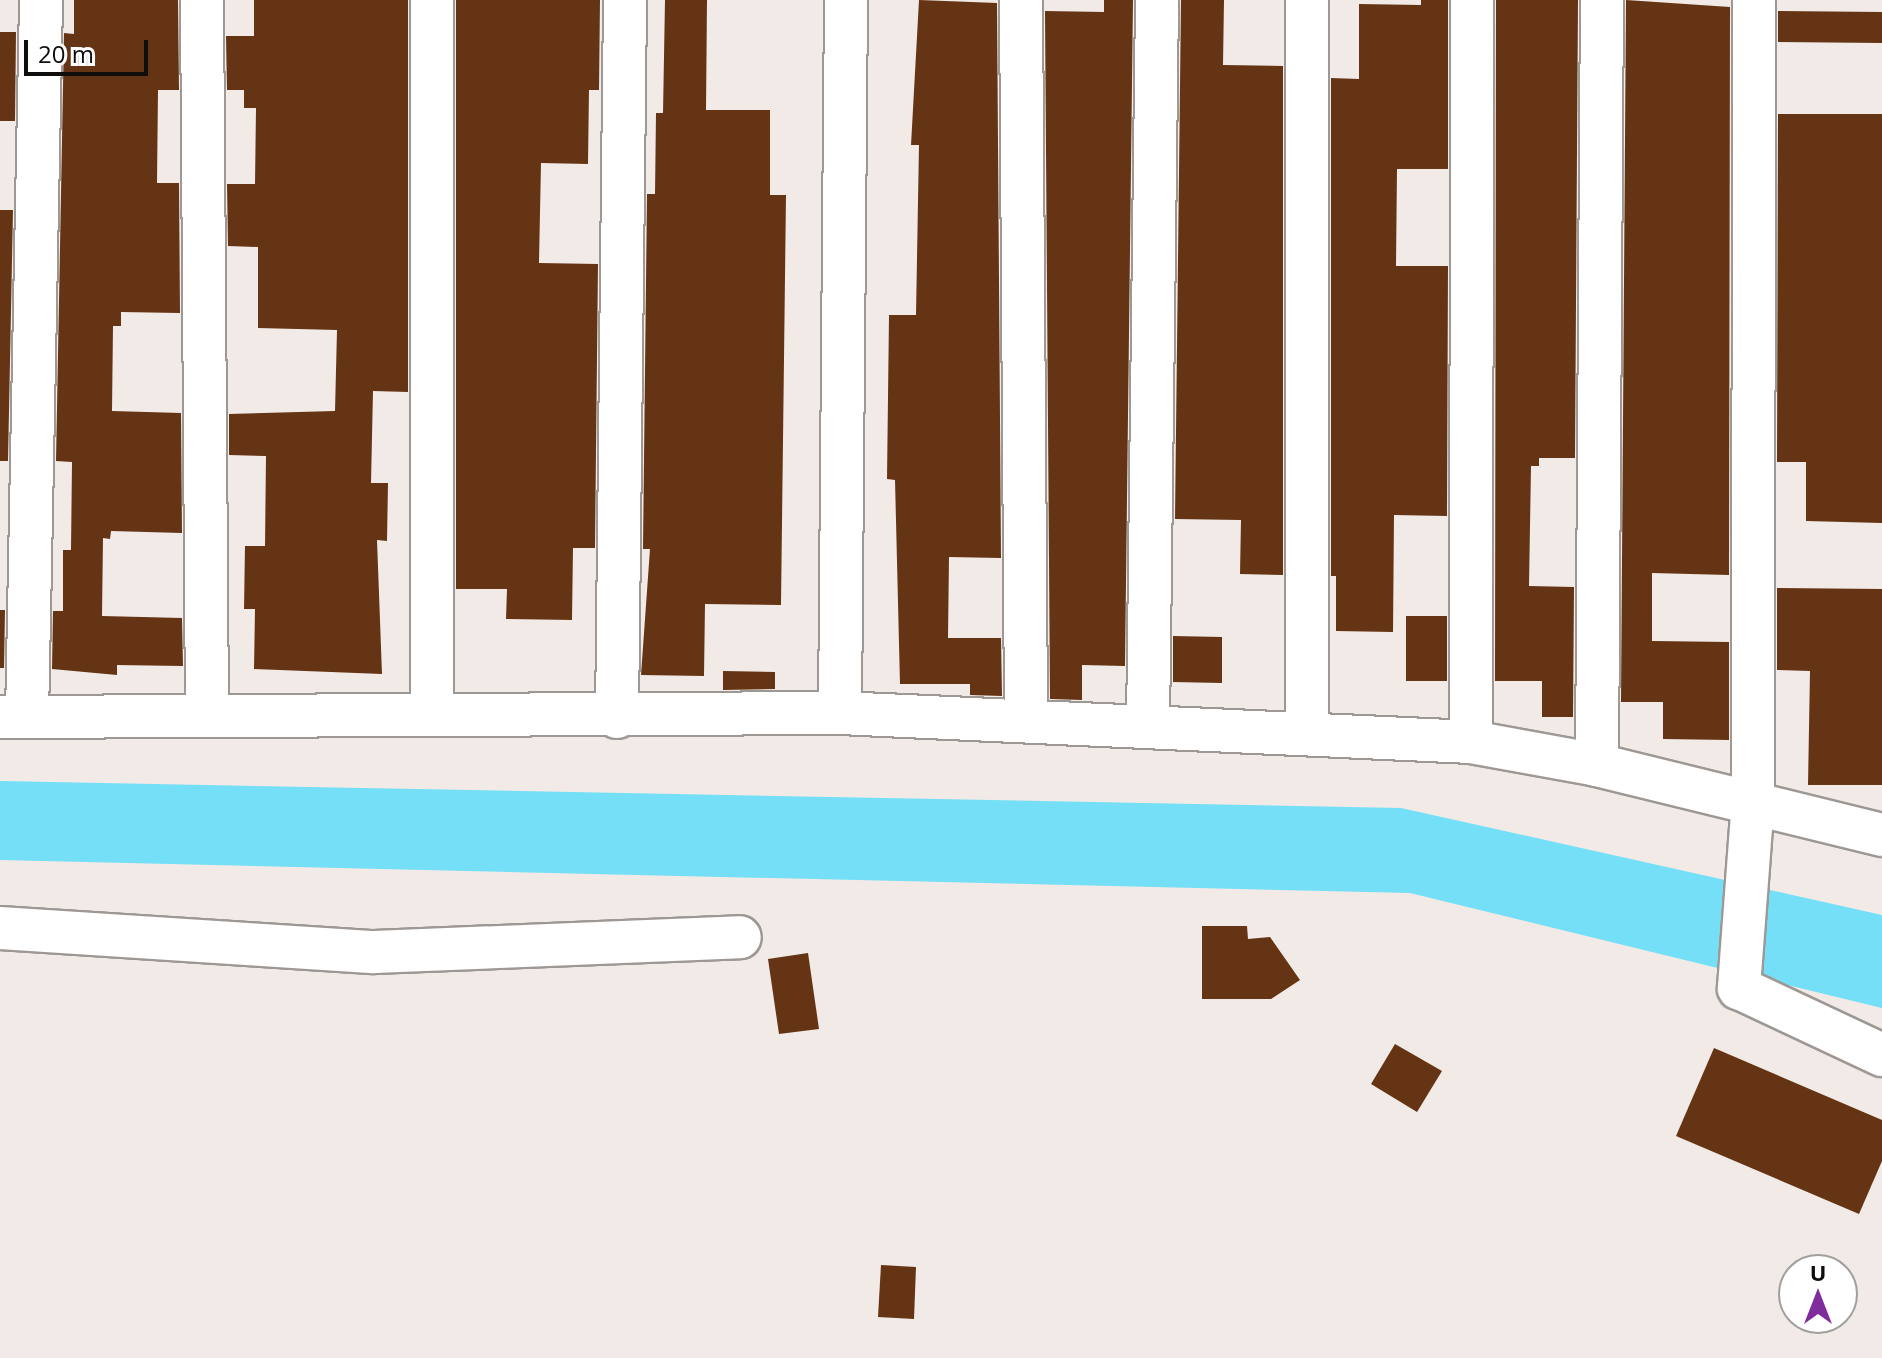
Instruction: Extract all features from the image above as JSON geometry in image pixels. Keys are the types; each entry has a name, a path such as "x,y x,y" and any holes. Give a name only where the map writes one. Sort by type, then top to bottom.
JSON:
{"street":[{"path":"41,0 13,717 617,717 840,713 1471,742 1597,765 1882,835"},
{"path":"202,0 207,715"},
{"path":"432,0 432,715"},
{"path":"617,717 625,0"},
{"path":"840,713 846,0"},
{"path":"1021,0 1026,721"},
{"path":"1148,726 1157,0"},
{"path":"1307,0 1307,734"},
{"path":"1471,742 1472,0"},
{"path":"1597,765 1602,0"},
{"path":"1754,0 1753,801 1739,988 1882,1055"},
{"path":"0,928 374,952 740,937"}],"water":[{"path":"0,781 1401,808 1882,915 1882,1008 1410,893 0,860"}],"building":[{"path":"74,0 178,0 179,90 158,90 157,183 179,183 180,313 121,312 121,326 113,326 112,411 181,413 182,533 111,531 110,539 103,538 102,616 182,618 183,666 117,665 117,675 52,669 53,611 63,611 63,550 71,550 72,462 56,461 64,33 74,34"},
{"path":"254,0 408,0 408,392 373,391 371,483 388,483 387,541 377,540 382,674 254,669 255,609 244,609 245,546 265,546 266,456 229,455 229,414 335,411 337,330 258,328 258,247 228,246 227,184 255,184 256,108 244,108 244,90 227,90 226,36 254,36"},
{"path":"456,0 600,0 599,90 589,90 588,164 541,163 539,263 598,264 595,548 573,548 572,620 506,619 507,589 456,589"},
{"path":"665,0 707,0 706,110 770,110 770,195 786,195 781,605 705,604 704,676 641,675 650,549 643,549 647,194 655,194 656,113 663,113"},
{"path":"919,0 997,3 1001,558 949,557 948,638 1001,638 1002,696 970,695 970,684 900,684 895,480 887,479 889,315 916,315 919,145 911,145"},
{"path":"1104,0 1133,0 1125,666 1082,665 1082,700 1050,699 1045,11 1104,12"},
{"path":"1181,0 1224,0 1223,65 1283,66 1283,575 1240,574 1241,520 1175,519"},
{"path":"1421,0 1448,0 1448,169 1397,169 1396,266 1448,266 1447,516 1394,515 1393,632 1336,631 1336,576 1331,576 1331,78 1359,79 1359,4 1421,5"},
{"path":"1496,0 1578,0 1575,458 1539,458 1539,466 1531,466 1529,586 1574,587 1573,717 1542,717 1542,681 1495,681"},
{"path":"1626,0 1730,7 1729,575 1652,573 1652,641 1729,642 1729,740 1663,739 1663,702 1621,702"},
{"path":"1778,11 1882,12 1882,43 1778,42"},
{"path":"0,32 16,32 15,121 0,121"},
{"path":"1778,114 1882,114 1882,523 1806,521 1806,462 1777,462"},
{"path":"0,210 13,210 8,461 0,461"},
{"path":"1777,588 1882,589 1882,785 1808,785 1810,671 1777,670"},
{"path":"0,610 5,610 4,668 0,668"},
{"path":"1406,616 1447,616 1447,681 1406,681"},
{"path":"1173,636 1222,637 1222,683 1173,682"},
{"path":"723,671 775,672 775,689 723,690"},
{"path":"1202,926 1247,926 1248,939 1270,937 1300,980 1271,999 1202,999"},
{"path":"808,953 819,1029 779,1034 768,959"},
{"path":"1395,1044 1442,1071 1417,1112 1371,1084"},
{"path":"1714,1048 1882,1120 1882,1161 1859,1214 1676,1136"},
{"path":"881,1265 916,1267 914,1319 878,1317"}]}
